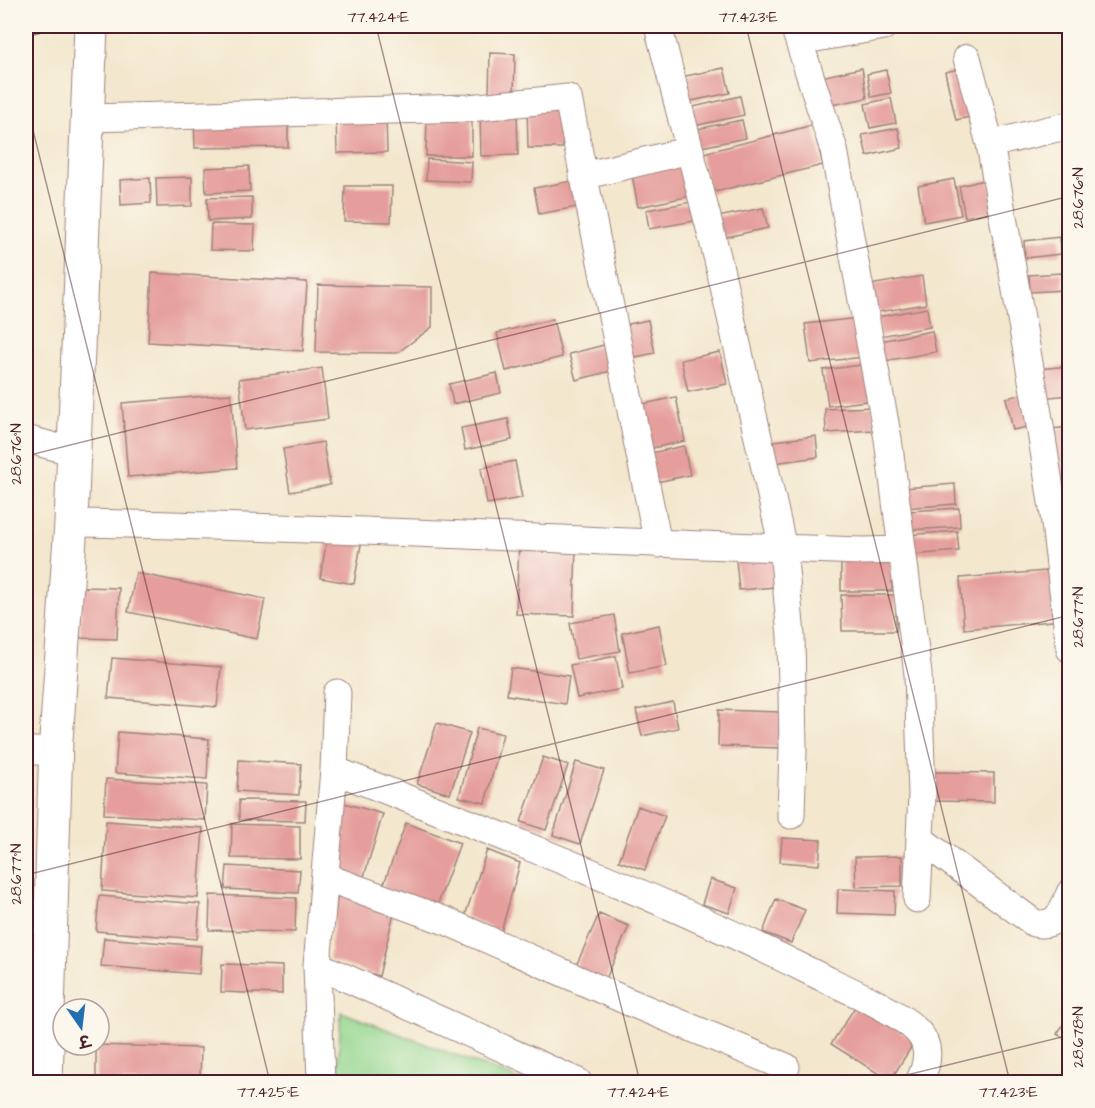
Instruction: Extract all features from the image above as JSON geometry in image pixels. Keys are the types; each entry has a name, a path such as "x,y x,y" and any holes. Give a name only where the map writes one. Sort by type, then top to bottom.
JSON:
{"street":[{"path":"26,1023 70,26"},
{"path":"46,1083 38,751 71,523 51,446 87,118 91,26"},
{"path":"658,26 718,260 783,548 791,636 793,750 791,814"},
{"path":"884,26 797,33 834,150 886,428 918,674 922,795 917,899"},
{"path":"968,58 990,144 1062,514 1070,649"},
{"path":"87,118 469,108 567,98 658,544"},
{"path":"990,144 1070,124"},
{"path":"583,176 690,150"},
{"path":"71,523 221,525 658,544 902,550"},
{"path":"321,1083 317,965 334,770 337,693"},
{"path":"334,770 571,863 793,963 885,1009 919,1033 927,1048 927,1067 919,1083"},
{"path":"920,839 1034,923 1044,925 1056,919 1070,893"},
{"path":"325,877 446,921 629,1002 786,1067"},
{"path":"317,965 578,1083"}],"green space":[{"path":"341,1012 526,1082 337,1082"}],"building":[{"path":"490,53 515,54 514,95 489,94"},
{"path":"969,67 979,115 956,120 945,72"},
{"path":"724,68 730,93 686,102 681,77"},
{"path":"862,68 867,98 821,107 816,78"},
{"path":"886,70 891,93 871,97 867,74"},
{"path":"740,96 744,115 689,127 685,109"},
{"path":"891,98 896,123 870,128 865,104"},
{"path":"527,106 562,106 563,148 528,148"},
{"path":"480,110 517,110 518,155 481,156"},
{"path":"427,113 472,114 472,156 426,156"},
{"path":"386,114 387,152 337,153 336,115"},
{"path":"194,117 288,117 288,147 195,148"},
{"path":"742,120 746,138 696,148 692,130"},
{"path":"813,125 823,165 710,193 700,154"},
{"path":"898,128 902,148 867,156 862,135"},
{"path":"427,159 472,162 471,182 426,180"},
{"path":"685,165 691,196 638,207 632,175"},
{"path":"249,166 250,191 206,193 205,168"},
{"path":"192,177 192,206 157,207 156,178"},
{"path":"150,178 151,203 121,205 120,180"},
{"path":"954,179 961,215 924,222 918,186"},
{"path":"989,179 996,211 965,217 959,186"},
{"path":"572,181 577,207 539,214 534,188"},
{"path":"345,186 392,186 391,222 344,221"},
{"path":"252,197 252,219 208,221 207,198"},
{"path":"697,201 700,220 649,229 646,210"},
{"path":"763,208 768,228 717,239 713,218"},
{"path":"211,224 255,225 254,251 210,250"},
{"path":"1060,237 1061,254 1025,258 1024,241"},
{"path":"152,273 307,282 303,351 148,342"},
{"path":"1062,273 1064,290 1030,292 1029,275"},
{"path":"922,276 926,304 873,313 869,285"},
{"path":"318,285 432,287 432,327 397,353 316,352"},
{"path":"927,308 930,327 880,336 877,317"},
{"path":"859,318 864,357 810,363 805,324"},
{"path":"553,319 562,357 506,371 497,333"},
{"path":"648,320 655,353 626,359 619,326"},
{"path":"932,331 936,352 879,362 875,342"},
{"path":"604,345 611,371 576,380 569,354"},
{"path":"720,352 727,384 688,392 681,360"},
{"path":"868,364 874,400 828,406 823,370"},
{"path":"1070,366 1070,395 1040,398 1037,369"},
{"path":"322,368 328,419 245,430 239,379"},
{"path":"497,373 501,393 453,404 449,384"},
{"path":"231,394 237,468 128,477 122,403"},
{"path":"1025,394 1032,426 1013,430 1006,398"},
{"path":"676,397 685,441 648,449 639,405"},
{"path":"873,407 875,430 826,433 825,409"},
{"path":"508,419 512,440 465,450 461,428"},
{"path":"1070,427 1070,501 1057,502 1051,429"},
{"path":"816,436 818,457 773,463 765,442"},
{"path":"323,442 330,485 290,492 283,449"},
{"path":"684,446 690,475 652,483 646,454"},
{"path":"515,461 522,498 487,504 481,468"},
{"path":"955,484 956,504 905,508 903,488"},
{"path":"959,508 960,527 909,530 908,511"},
{"path":"957,531 959,551 910,555 908,535"},
{"path":"328,533 362,539 354,584 320,578"},
{"path":"519,544 576,546 574,616 516,614"},
{"path":"892,556 892,591 841,591 841,557"},
{"path":"773,557 775,587 739,590 736,560"},
{"path":"1058,570 1063,620 964,629 960,578"},
{"path":"136,573 265,599 257,639 128,612"},
{"path":"82,587 119,588 117,639 80,638"},
{"path":"841,595 896,595 896,631 842,631"},
{"path":"614,615 620,651 576,659 570,623"},
{"path":"659,625 667,666 630,673 622,633"},
{"path":"616,656 622,689 577,698 570,665"},
{"path":"112,658 221,667 217,707 108,698"},
{"path":"511,668 569,676 565,704 507,695"},
{"path":"673,702 678,728 642,736 636,710"},
{"path":"719,710 782,712 781,748 718,746"},
{"path":"437,723 470,733 450,794 417,784"},
{"path":"477,728 503,734 485,803 459,797"},
{"path":"118,732 209,739 207,779 115,773"},
{"path":"543,757 568,765 546,830 521,822"},
{"path":"239,760 301,764 299,795 237,791"},
{"path":"576,762 604,770 580,844 553,835"},
{"path":"934,772 994,773 994,802 934,801"},
{"path":"106,779 207,785 205,820 104,814"},
{"path":"239,800 306,801 305,821 239,820"},
{"path":"344,803 383,814 362,883 333,871"},
{"path":"638,806 665,816 645,870 619,861"},
{"path":"106,821 203,828 198,898 102,891"},
{"path":"406,823 460,843 436,909 382,889"},
{"path":"232,824 300,826 300,859 231,858"},
{"path":"782,838 821,840 819,865 780,862"},
{"path":"487,850 520,863 501,932 465,916"},
{"path":"902,856 902,886 856,887 855,857"},
{"path":"227,866 300,870 298,893 225,889"},
{"path":"710,879 737,888 729,913 702,904"},
{"path":"838,889 895,891 894,915 837,913"},
{"path":"338,891 396,904 379,976 329,960"},
{"path":"210,895 296,898 295,932 209,930"},
{"path":"99,896 200,904 197,939 96,931"},
{"path":"776,899 805,910 791,943 763,932"},
{"path":"599,914 629,926 602,988 572,975"},
{"path":"104,938 201,946 199,974 101,966"},
{"path":"222,964 282,966 282,994 221,992"},
{"path":"857,1004 915,1041 890,1081 831,1044"},
{"path":"1070,1014 1070,1042 1057,1034"},
{"path":"111,1045 201,1048 200,1082 96,1082 96,1057 111,1057"}]}
